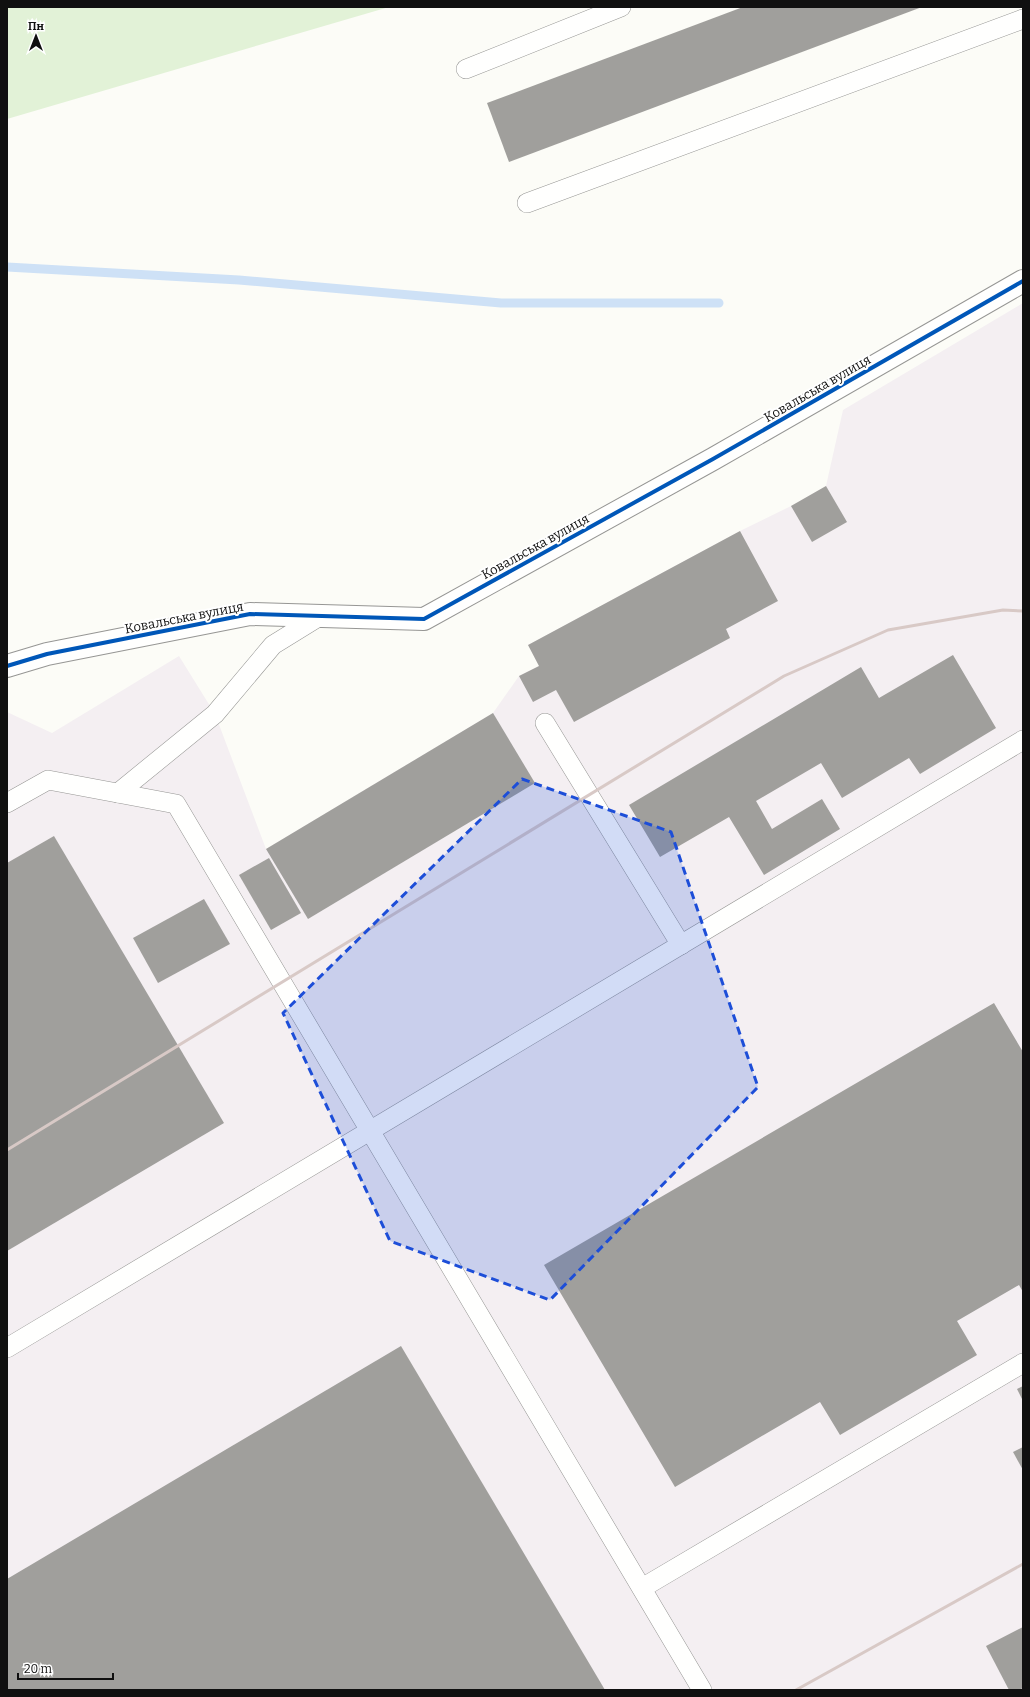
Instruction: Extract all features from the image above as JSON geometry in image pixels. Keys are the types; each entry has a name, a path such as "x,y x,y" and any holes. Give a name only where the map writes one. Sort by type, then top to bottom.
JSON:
{"street":[{"name":"Ковальська вулиця","path":"7,666 47,654 250,614 424,619 713,459 1023,281"}],"lane":[{"path":"466,68 621,7"},
{"path":"527,203 1023,19"},
{"path":"118,793 215,714 273,645 320,616"},
{"path":"546,723 681,945"},
{"path":"7,1348 1023,740"},
{"path":"7,803 48,780 176,804 702,1690"},
{"path":"642,1588 1023,1363"}],"highlighted area":[{"path":"522,779 671,832 758,1087 550,1300 390,1241 283,1013"}],"shaded area":[{"path":"1023,303 1023,1690 7,1690 7,712 52,733 179,656 215,714 266,849 493,713 519,676 539,666 528,645 826,486 843,410"}],"green space":[{"path":"7,7 389,7 7,119"}],"building":[{"path":"743,7 922,7 509,162 487,103"},
{"path":"826,486 847,522 812,542 791,506"},
{"path":"740,531 778,601 726,629 730,638 574,722 556,690 533,702 519,676 539,666 528,645"},
{"path":"953,655 996,728 920,774 909,758 842,798 821,763 756,801 772,829 822,799 840,829 764,875 729,817 660,857 629,805 861,667 879,698"},
{"path":"493,713 535,783 308,919 266,849"},
{"path":"54,836 224,1123 7,1251 7,863"},
{"path":"269,858 301,913 271,930 239,875"},
{"path":"204,899 230,944 158,983 133,938"},
{"path":"994,1003 1023,1052 1023,1292 1019,1285 957,1321 977,1355 840,1435 820,1402 675,1487 544,1265"},
{"path":"401,1346 605,1690 7,1690 7,1579"},
{"path":"1023,1386 1023,1401 1017,1389"},
{"path":"1023,1447 1023,1470 1013,1452"},
{"path":"1023,1627 1023,1688 1019,1690 1009,1690 986,1646"}],"waterway":[{"path":"7,267 239,280 501,303 719,303"}],"railway":[{"path":"7,1150 784,676 888,630 1003,610 1023,611"},
{"path":"796,1690 1023,1564"}],"cycle path":[{"path":"7,666 47,654 250,614 424,619 713,459 1023,281"}]}
